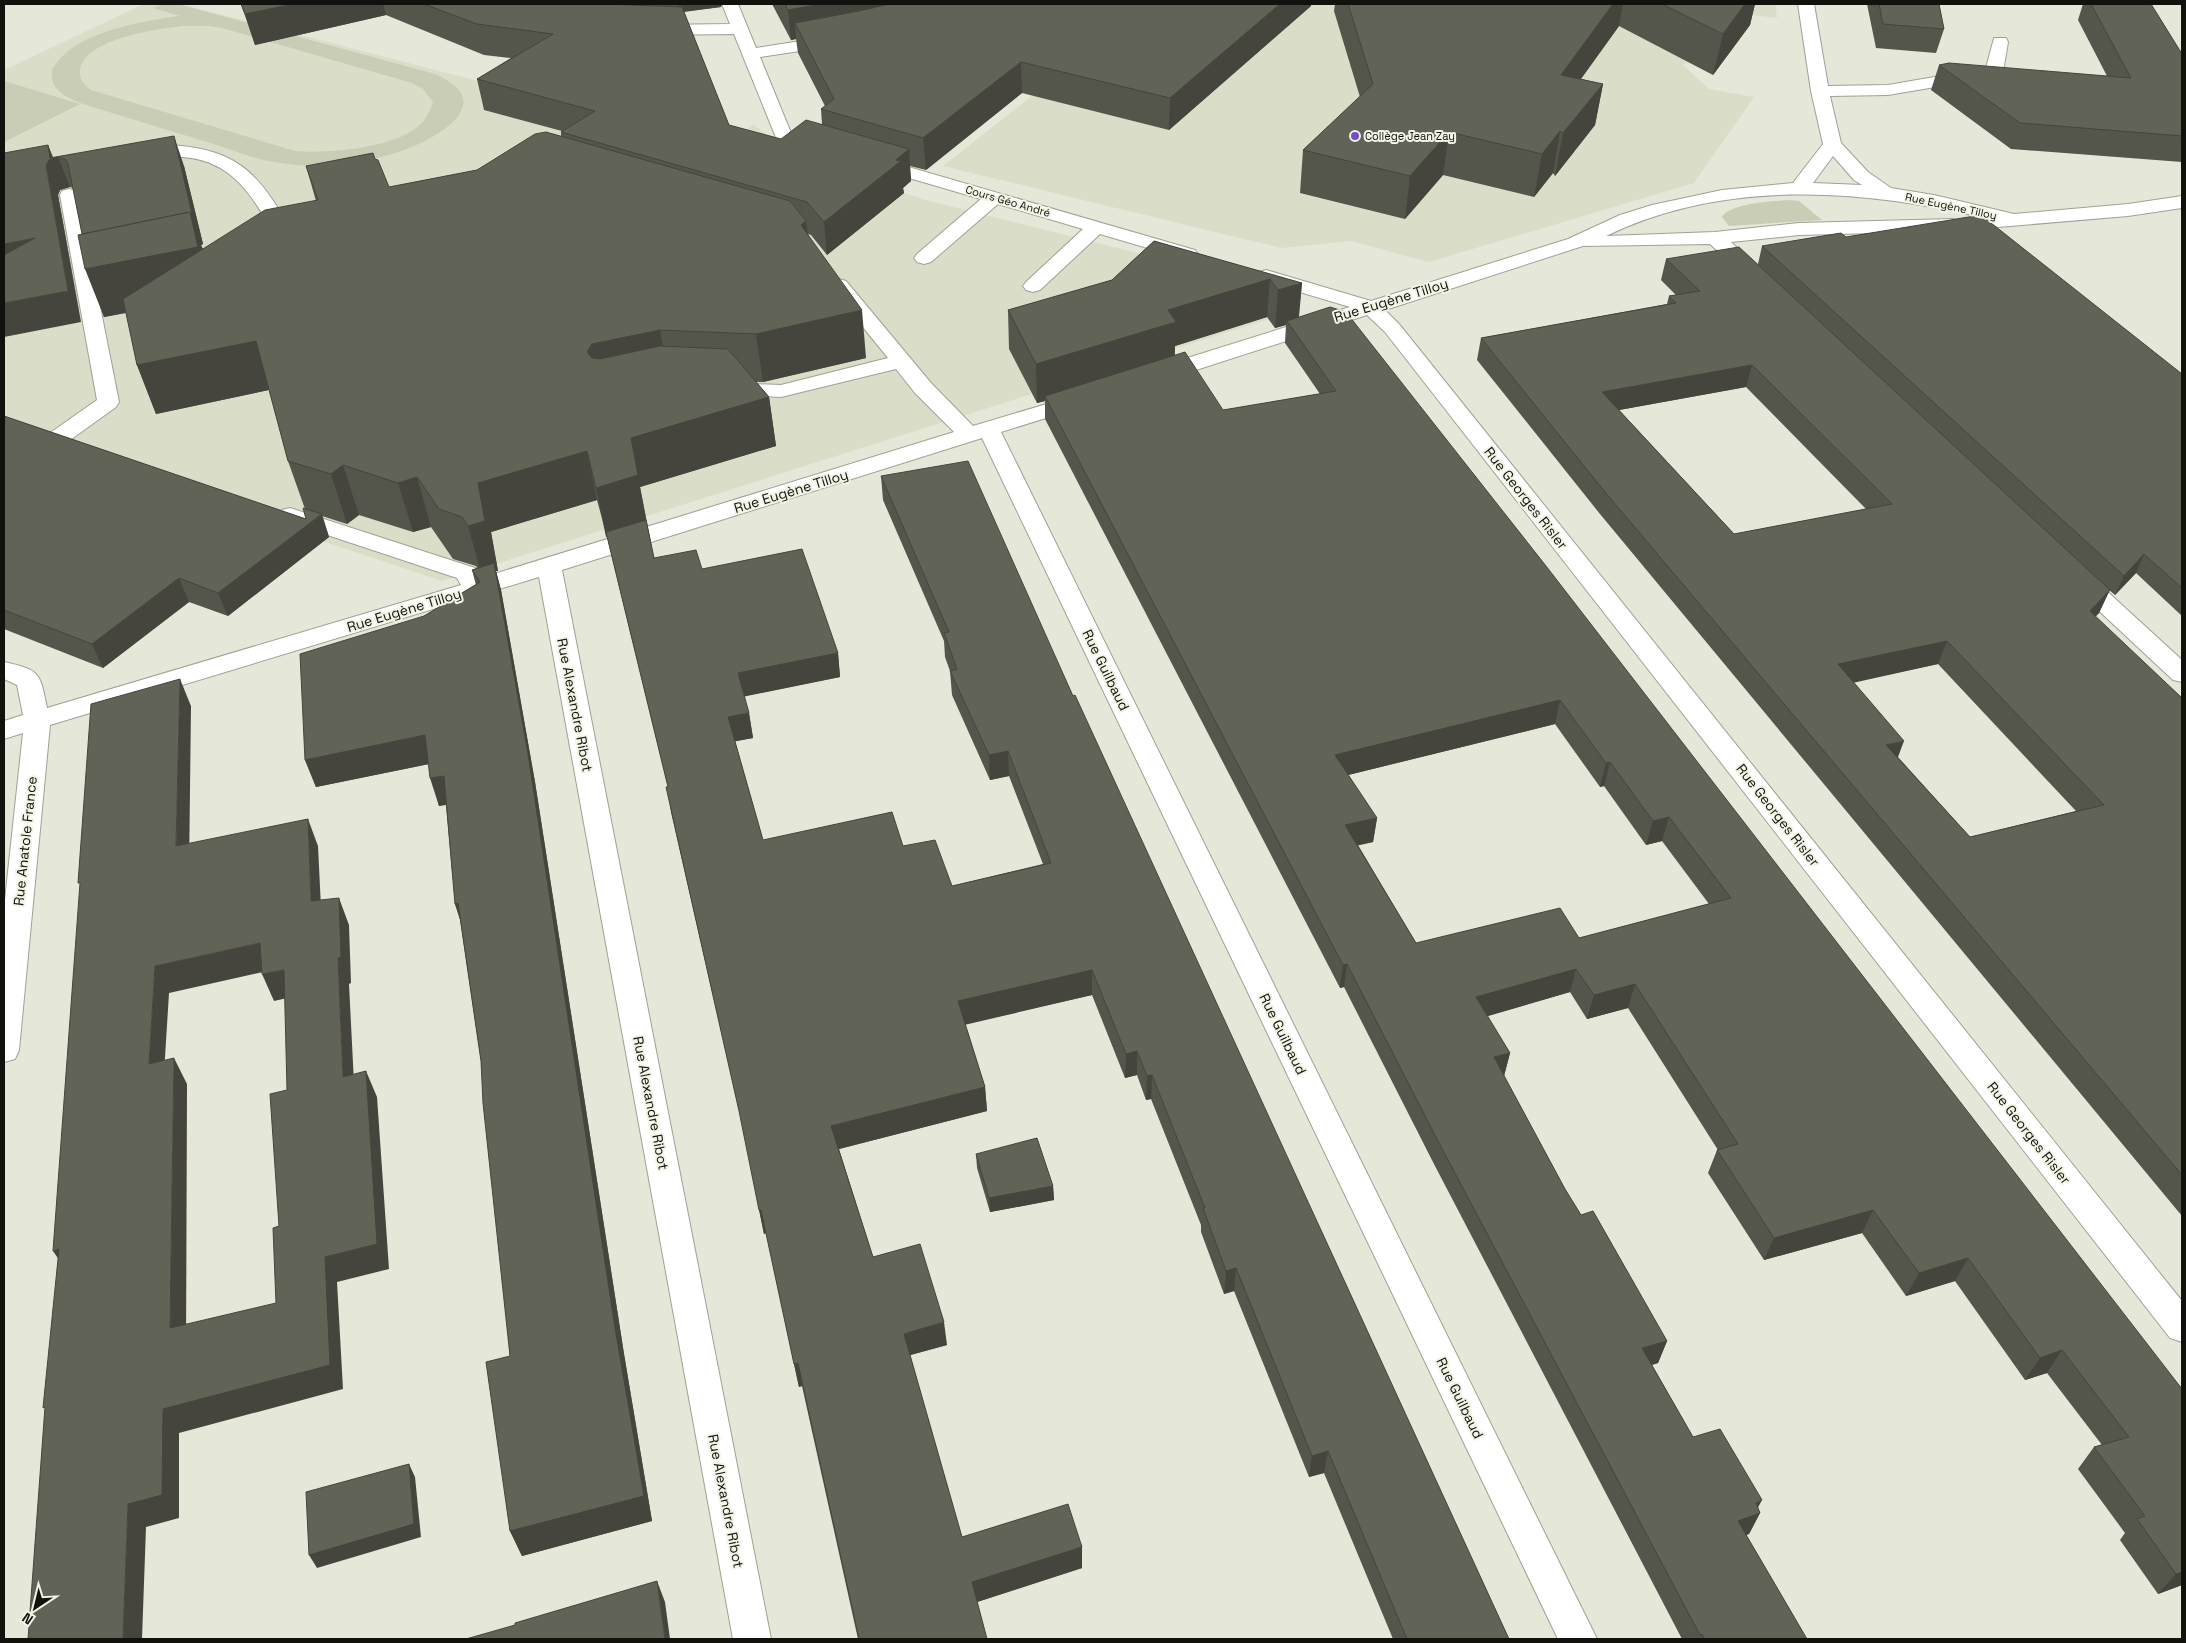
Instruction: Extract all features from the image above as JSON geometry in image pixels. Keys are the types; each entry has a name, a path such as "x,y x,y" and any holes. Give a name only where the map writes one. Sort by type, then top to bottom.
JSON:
{"street":[{"path":"730,4 783,136 838,152"},
{"path":"1806,4 1820,91 1832,144 1861,176 1886,193"},
{"path":"638,29 668,31 740,29"},
{"path":"750,54 844,39"},
{"path":"1820,91 1888,90 1994,72 2000,42"},
{"path":"1832,144 1798,189 1839,228"},
{"path":"121,154 182,150 210,156 230,164 252,184 284,235 256,241"},
{"name":"Cours Géo André","path":"857,157 1208,260"},
{"name":"Rue Eugène Tilloy","path":"1132,383 1370,306 1575,243 1626,220 1705,198 1742,191 1798,189 1886,193 2016,220"},
{"name":"Rue Eugène Tilloy","path":"1861,226 1886,193"},
{"path":"69,195 94,275 108,402 49,435 86,448"},
{"path":"924,258 995,197"},
{"path":"1705,198 1715,238 1766,286"},
{"name":"Rue Eugène Tilloy","path":"1575,243 1715,238 1861,226 1945,226 2128,210 2182,202"},
{"name":"Rue Eugène Tilloy","path":"2128,210 2182,218"},
{"path":"1033,286 1097,227"},
{"path":"1246,270 1370,306"},
{"name":"Rue Guilbaud","path":"827,271 923,388 979,432 1578,1639"},
{"name":"Rue Georges Risler","path":"1370,306 1392,328 2182,1327"},
{"path":"706,388 781,391 901,361"},
{"name":"Rue Eugène Tilloy","path":"4,730 549,566 1104,392"},
{"path":"274,510 466,573 476,588"},
{"path":"2065,565 2182,674"},
{"name":"Rue Alexandre Ribot","path":"549,566 752,1639"},
{"name":"Rue Anatole France","path":"4,670 29,680 37,721 4,1050"}],"shaded area":[{"path":"144,4 180,4 722,144 754,125 788,151 821,166 926,200 1221,274 1294,311 442,581 4,435 4,70"},
{"path":"163,4 178,4 435,74 450,82 459,90 462,95 463,106 458,117 448,126 436,135 408,149 369,160 307,166 269,161 245,155 83,104 60,92 53,82 52,69 66,53 79,44 92,37 121,27 180,16 153,8","holes":["183,26 222,28 412,83 423,89 433,102 432,105 422,123 411,132 380,144 343,150 295,151 91,90 81,79 80,70 85,59 95,50 108,43 124,37 157,30"]},
{"name":"Collège Jean Zay","path":"1149,4 1775,4 1777,18 1752,15 1750,25 1725,59 1682,64 1709,89 1754,97 1694,183 1429,262 1351,241 1281,248 943,166"},
{"path":"4,81 80,104 4,142"},
{"path":"1790,200 1799,201 1822,220 1729,226 1722,217 1726,212 1743,206"}],"building":[{"path":"241,4 294,4 245,14"},
{"path":"424,4 603,4 682,7 729,125 781,139 806,120 909,149 896,160 901,161 824,222 807,202 561,132 595,111 477,79 553,34 477,24"},
{"path":"785,4 821,4 788,10"},
{"path":"889,4 1280,4 1170,98 1021,62 923,138 821,109 834,99 795,23"},
{"path":"1348,4 1613,4 1561,75 1603,84 1563,133 1560,131 1542,154 1449,132 1410,176 1303,150 1373,84"},
{"path":"1662,4 1745,4 1723,34"},
{"path":"1879,4 1939,4 1944,29 1883,24"},
{"path":"2091,4 2151,4 2182,54 2182,136 2020,123 1939,65 1949,63 2131,78"},
{"path":"546,132 790,201 806,221 801,225 862,310 756,334 660,330 592,344 587,352 592,358 600,359 660,346 728,349 769,397 631,438 638,475 596,488 587,451 478,483 485,521 468,526 462,517 439,509 417,477 398,483 343,465 331,474 288,461 256,341 137,365 123,299 265,210 318,200 306,166 373,153 375,159 378,160 389,187 477,170 535,134"},
{"path":"174,136 192,214 190,212 82,234 68,164 65,159 58,157 49,160 46,165 68,291 4,303 4,255 35,238 4,244 4,153 48,145 50,158"},
{"path":"190,212 198,247 85,269 78,235"},
{"path":"1981,215 2182,374 2182,588 2144,554 2124,576 1762,246 1841,233 1846,237"},
{"path":"1154,241 1302,283 1278,290 1270,279 1168,310 1176,322 1036,364 1008,310 1112,280"},
{"path":"1739,247 2110,590 2090,611 2182,698 2182,1175 1605,492 1481,338 1676,303 1669,296 1700,291 1666,259","holes":["1752,365 1892,504 1734,534 1602,392","1947,641 2104,805 1970,837 1886,745 1904,741 1838,664"]},
{"path":"1330,307 1346,312 1546,566 2182,1389 2182,1572 2176,1574 2137,1519 2145,1516 2094,1447 2129,1437 2062,1350 2040,1358 1968,1258 1919,1273 1873,1210 1774,1238 1717,1150 1738,1144 1635,984 1594,995 1576,969 1476,997 1510,1053 1494,1057 1565,1189 1581,1215 1593,1211 1667,1341 1642,1348 1693,1437 1720,1429 1762,1500 1756,1503 1760,1513 1738,1521 1807,1639 1704,1639 1702,1634 1700,1635 1439,1143 1347,964 1343,965 1045,396 1185,352 1223,410 1336,391 1287,321","holes":["1560,700 1606,763 1610,762 1653,821 1669,817 1731,898 1579,938 1560,908 1416,943 1345,825 1377,818 1335,755"]},
{"path":"4,416 306,519 303,508 322,514 218,593 179,578 92,644 4,610"},
{"path":"968,461 1073,696 1075,695 1509,1639 1407,1639 1328,1451 1312,1456 1236,1268 1226,1271 1203,1208 1205,1208 1152,1075 1147,1076 1137,1051 1126,1054 1092,970 958,1001 985,1087 831,1126 873,1257 920,1244 944,1322 904,1334 962,1537 1068,1504 1082,1547 972,1582 987,1639 859,1639 798,1363 794,1364 761,1210 759,1210 739,1111 666,787 668,787 606,532 646,520 654,558 696,550 702,569 802,549 838,653 738,673 749,713 728,717 763,840 892,812 903,846 935,840 952,886 1051,863 1008,751 989,755 950,671 957,669 944,633 949,632 881,476"},
{"path":"494,563 528,754 615,1328 644,1496 510,1531 486,1362 510,1356 483,1103 481,1061 458,903 455,904 444,776 430,778 425,735 305,760 300,654 424,616 480,582 472,570"},
{"path":"180,679 176,846 308,819 311,901 339,898 341,957 338,958 343,1077 366,1071 377,1244 325,1257 330,1365 163,1409 162,1495 128,1504 123,1639 28,1639 45,1407 43,1408 59,1249 53,1251 91,704","holes":["260,943 262,974 284,970 287,1090 270,1094 279,1226 273,1228 276,1303 170,1328 174,1058 149,1064 155,966"]},
{"path":"1037,1138 1053,1186 989,1198 976,1154"},
{"path":"409,1464 414,1524 309,1555 306,1492"},
{"path":"657,1581 665,1639 466,1639 515,1625 515,1623"}],"place":[{"name":"Collège Jean Zay","path":"1355,136"}]}
